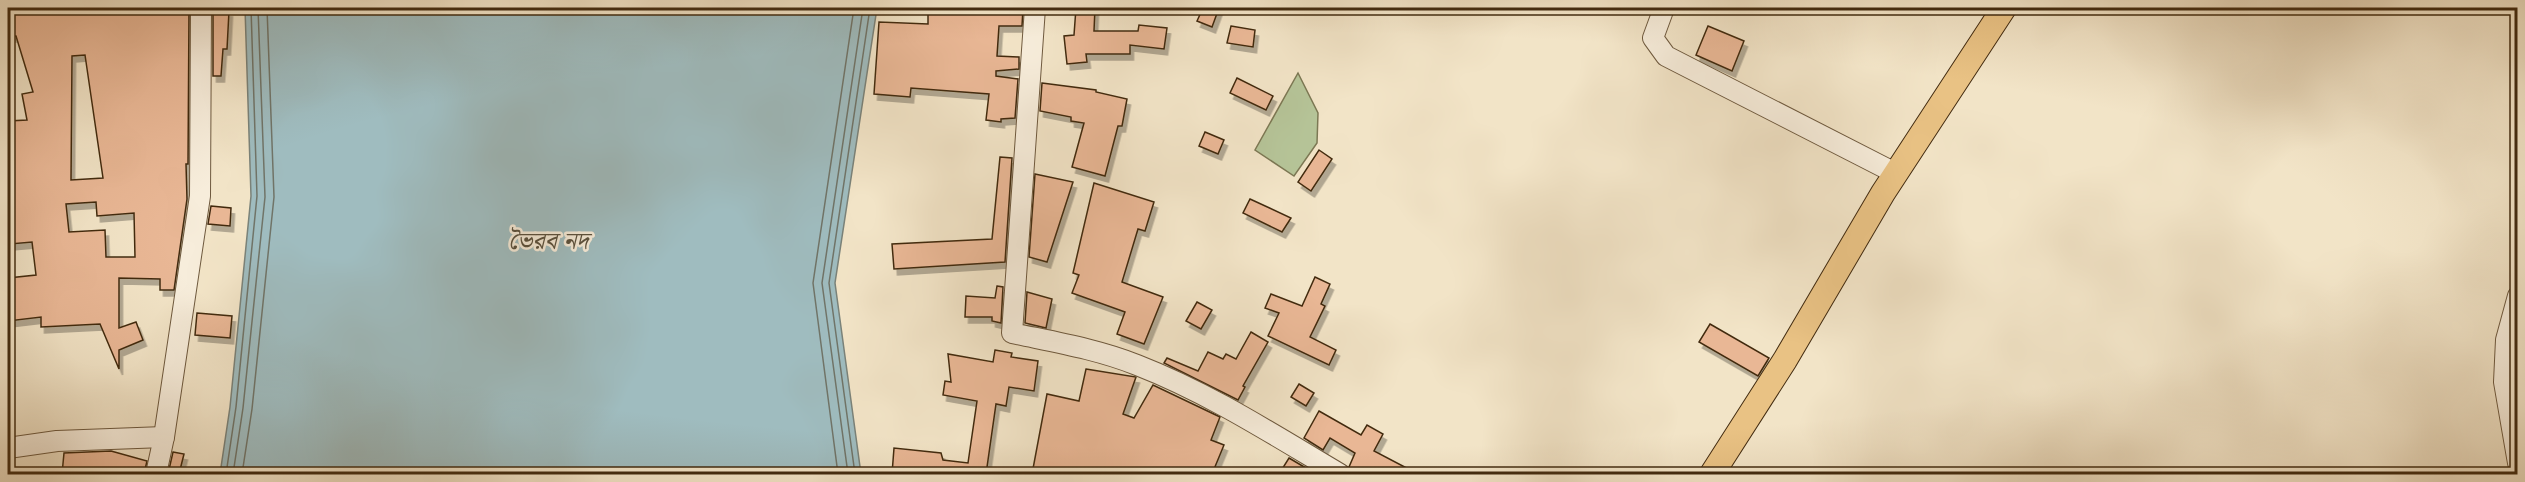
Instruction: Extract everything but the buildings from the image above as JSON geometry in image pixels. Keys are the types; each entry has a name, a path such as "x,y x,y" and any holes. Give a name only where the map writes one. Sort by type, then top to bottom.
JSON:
{"main road":[{"path":"1712,474 1785,360 1895,173 2004,8"}],"street":[{"path":"156,474 164,437 200,196 201,8"},
{"path":"1035,8 1012,333 1093,351 1137,365 1218,402 1340,474"},
{"path":"1664,8 1653,38 1666,56 1895,173"},
{"path":"2517,296 2506,339 2504,382 2517,463"},
{"path":"8,448 57,441 164,437"}],"green space":[{"path":"1298,73 1318,113 1317,143 1294,176 1255,150"}],"water":[{"name":"ভৈরব নদ","path":"245,8 877,8 835,283 861,474 220,474 230,407 251,196"}]}
